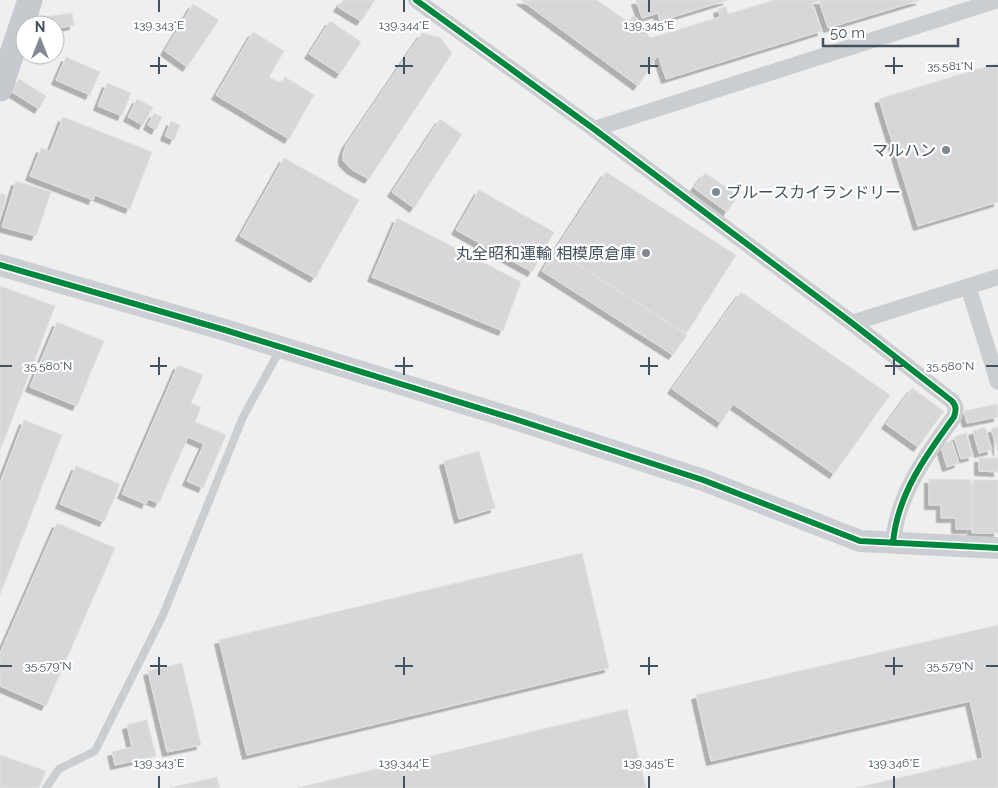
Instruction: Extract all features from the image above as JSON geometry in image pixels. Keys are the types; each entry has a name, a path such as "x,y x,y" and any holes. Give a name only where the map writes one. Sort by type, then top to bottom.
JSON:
{"main road":[{"path":"0,89 7,51 30,0"}],"street":[{"path":"416,0 594,129 852,323 952,401 956,406 954,417 926,455 910,483 896,520 893,544"},
{"path":"594,129 998,0"},
{"path":"0,265 282,347 703,480 860,541 998,548"},
{"path":"852,323 998,277"},
{"path":"968,286 998,382"}],"lane":[{"path":"46,788 59,769 95,750 163,615 243,417 282,347"}],"building":[{"path":"343,0 375,0 361,21 338,7"},
{"path":"521,0 597,0 628,22 633,16 638,19 633,25 642,32 646,25 651,29 647,35 651,38 720,17 718,9 726,7 728,14 775,0 921,0 828,28 819,1 812,3 822,31 666,79 658,55 638,86"},
{"path":"636,0 728,0 660,21 658,13 642,18"},
{"path":"193,4 219,20 187,67 165,51"},
{"path":"72,13 74,25 65,27 65,15 58,15"},
{"path":"330,21 361,42 340,74 309,54"},
{"path":"253,32 284,51 269,77 281,83 285,77 314,95 289,139 216,95"},
{"path":"422,33 441,38 452,53 369,179 351,169 343,161 346,145"},
{"path":"66,57 100,72 90,95 56,80 63,65 65,65"},
{"name":"マルハン","path":"998,63 998,202 918,226 879,99"},
{"path":"19,79 46,96 39,109 12,92"},
{"path":"107,83 131,93 122,116 98,106"},
{"path":"137,99 153,107 143,125 128,117"},
{"path":"154,113 162,117 156,130 148,125"},
{"path":"63,117 152,152 130,209 95,195 93,200 30,176 41,148 50,151"},
{"path":"440,119 462,134 414,208 392,192"},
{"path":"171,121 180,125 174,140 165,136"},
{"path":"284,158 359,200 315,278 240,236"},
{"name":"丸全昭和運輸 相模原倉庫","path":"606,172 736,255 686,334 555,250"},
{"name":"ブルースカイランドリー","path":"705,173 738,195 727,212 694,188"},
{"path":"16,181 51,192 36,236 2,227"},
{"path":"479,190 554,232 532,272 456,230"},
{"path":"0,193 6,195 0,218"},
{"path":"397,218 521,282 503,331 372,277"},
{"path":"555,250 687,335 673,355 542,271"},
{"path":"0,286 55,306 0,451"},
{"path":"741,292 890,395 834,474 733,404 721,423 672,389"},
{"path":"57,322 104,341 77,406 30,387"},
{"path":"178,365 203,375 191,403 201,407 195,422 226,435 203,488 187,481 204,444 188,437 159,503 148,499 146,504 122,494"},
{"path":"912,388 944,411 918,447 886,424"},
{"path":"997,404 998,417 967,423 964,411"},
{"path":"24,420 62,435 0,595 0,483"},
{"path":"985,427 992,450 979,453 973,431"},
{"path":"998,427 998,451 991,429"},
{"path":"966,433 973,456 961,459 954,437"},
{"path":"952,441 959,463 947,467 940,444"},
{"path":"479,451 495,508 459,519 444,461"},
{"path":"979,458 998,458 998,472 979,471"},
{"path":"76,466 120,484 104,522 60,504"},
{"path":"929,479 971,480 971,529 956,529 956,518 941,518 941,505 929,505"},
{"path":"973,480 998,480 998,533 972,533"},
{"path":"57,523 115,548 46,706 0,686 0,653"},
{"path":"582,553 609,668 247,755 219,640"},
{"path":"998,625 998,788 856,788 983,758 970,701 711,761 696,695"},
{"path":"182,663 201,745 167,752 148,671"},
{"path":"627,709 646,788 297,788"},
{"path":"147,720 156,756 115,765 112,752 132,747 127,725"},
{"path":"0,755 46,771 39,788 0,788"},
{"path":"217,777 220,788 169,788"}],"cycle path":[{"path":"416,0 594,129 852,323 952,401 956,409 954,417 914,476 900,508 893,543"},
{"path":"0,265 225,330 518,420 703,480 860,541 998,548"}],"place":[{"name":"マルハン","path":"946,150"},
{"name":"ブルースカイランドリー","path":"716,192"},
{"name":"丸全昭和運輸 相模原倉庫","path":"646,253"}]}
